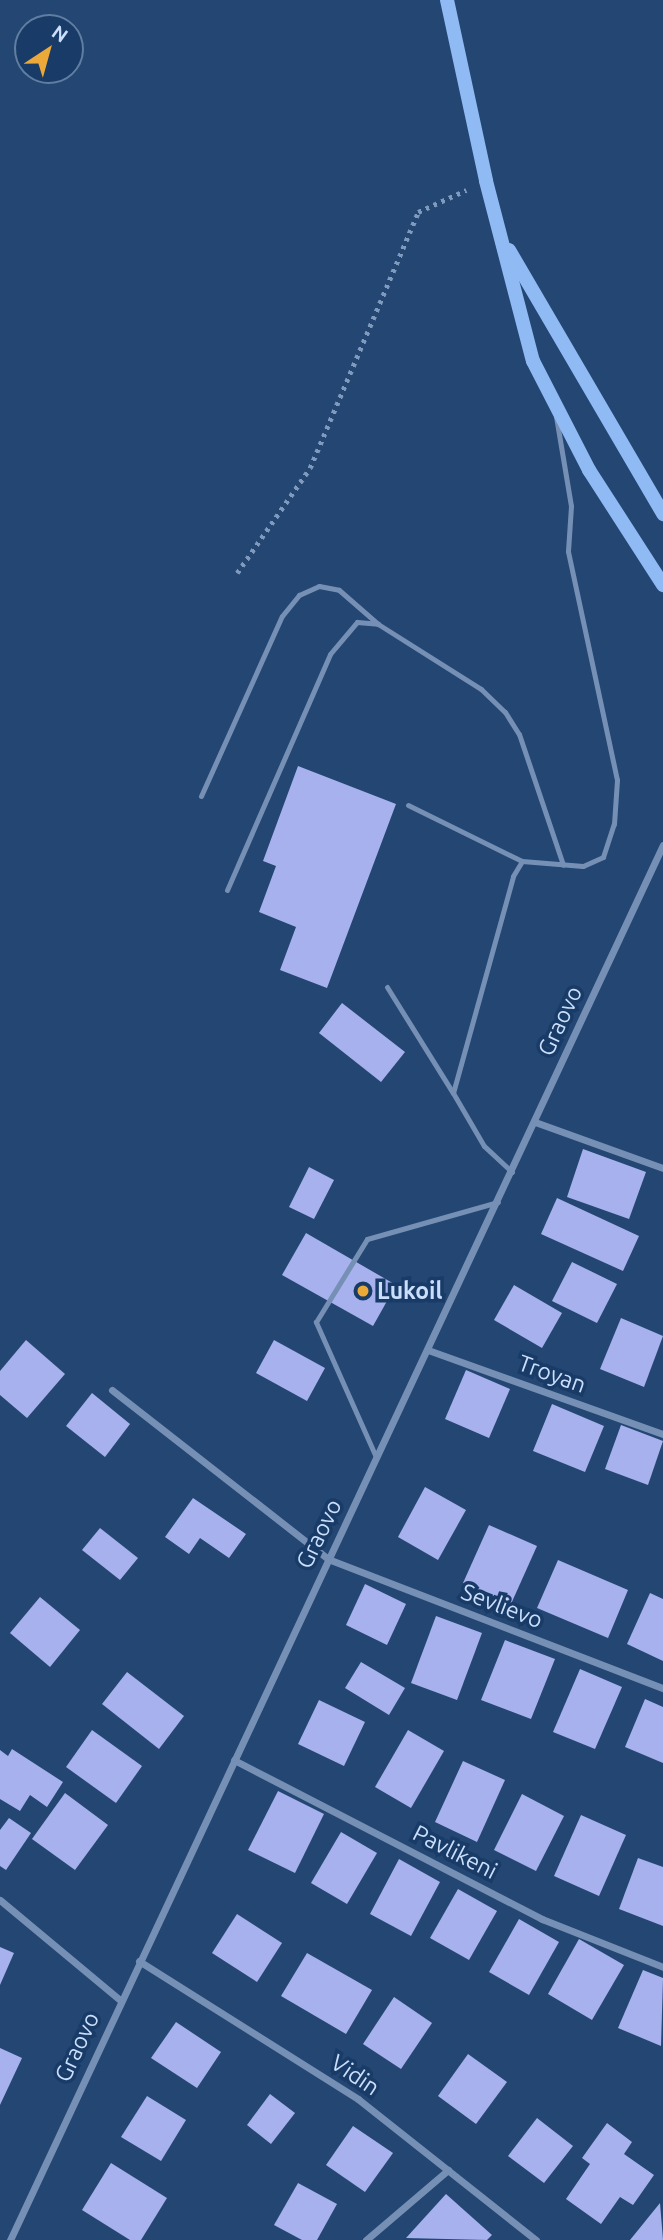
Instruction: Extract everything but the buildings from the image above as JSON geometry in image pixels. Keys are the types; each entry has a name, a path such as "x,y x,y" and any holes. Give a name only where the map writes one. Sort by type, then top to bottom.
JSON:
{"main road":[{"path":"447,0 486,181 533,361 554,406 661,586"},
{"path":"499,234 663,514"}],"street":[{"name":"Graovo","path":"10,2240 120,2000 662,849"},
{"path":"535,1122 663,1168"},
{"name":"Troyan","path":"428,1350 663,1434"},
{"name":"Sevlievo","path":"112,1390 328,1559 663,1688"},
{"name":"Pavlikeni","path":"234,1760 542,1919 663,1966"},
{"path":"0,1900 120,2000"},
{"name":"Vidin","path":"139,1961 358,2099 536,2240"},
{"path":"366,2240 448,2170"}],"lane":[{"path":"408,805 522,861 583,866 603,857 614,824 617,780 568,551 571,506 554,406"},
{"path":"201,796 256,666 282,616 299,595 319,586 339,590 378,624 481,689 505,712 519,734 563,865"},
{"path":"227,890 330,654 356,622 378,624"},
{"path":"453,1093 513,876 522,861"},
{"path":"387,987 484,1146 512,1172"},
{"path":"377,1459 316,1322 367,1239 498,1202"}],"path":[{"path":"237,573 310,467 418,212 486,181"}],"place":[{"name":"Lukoil","path":"363,1291"}]}
